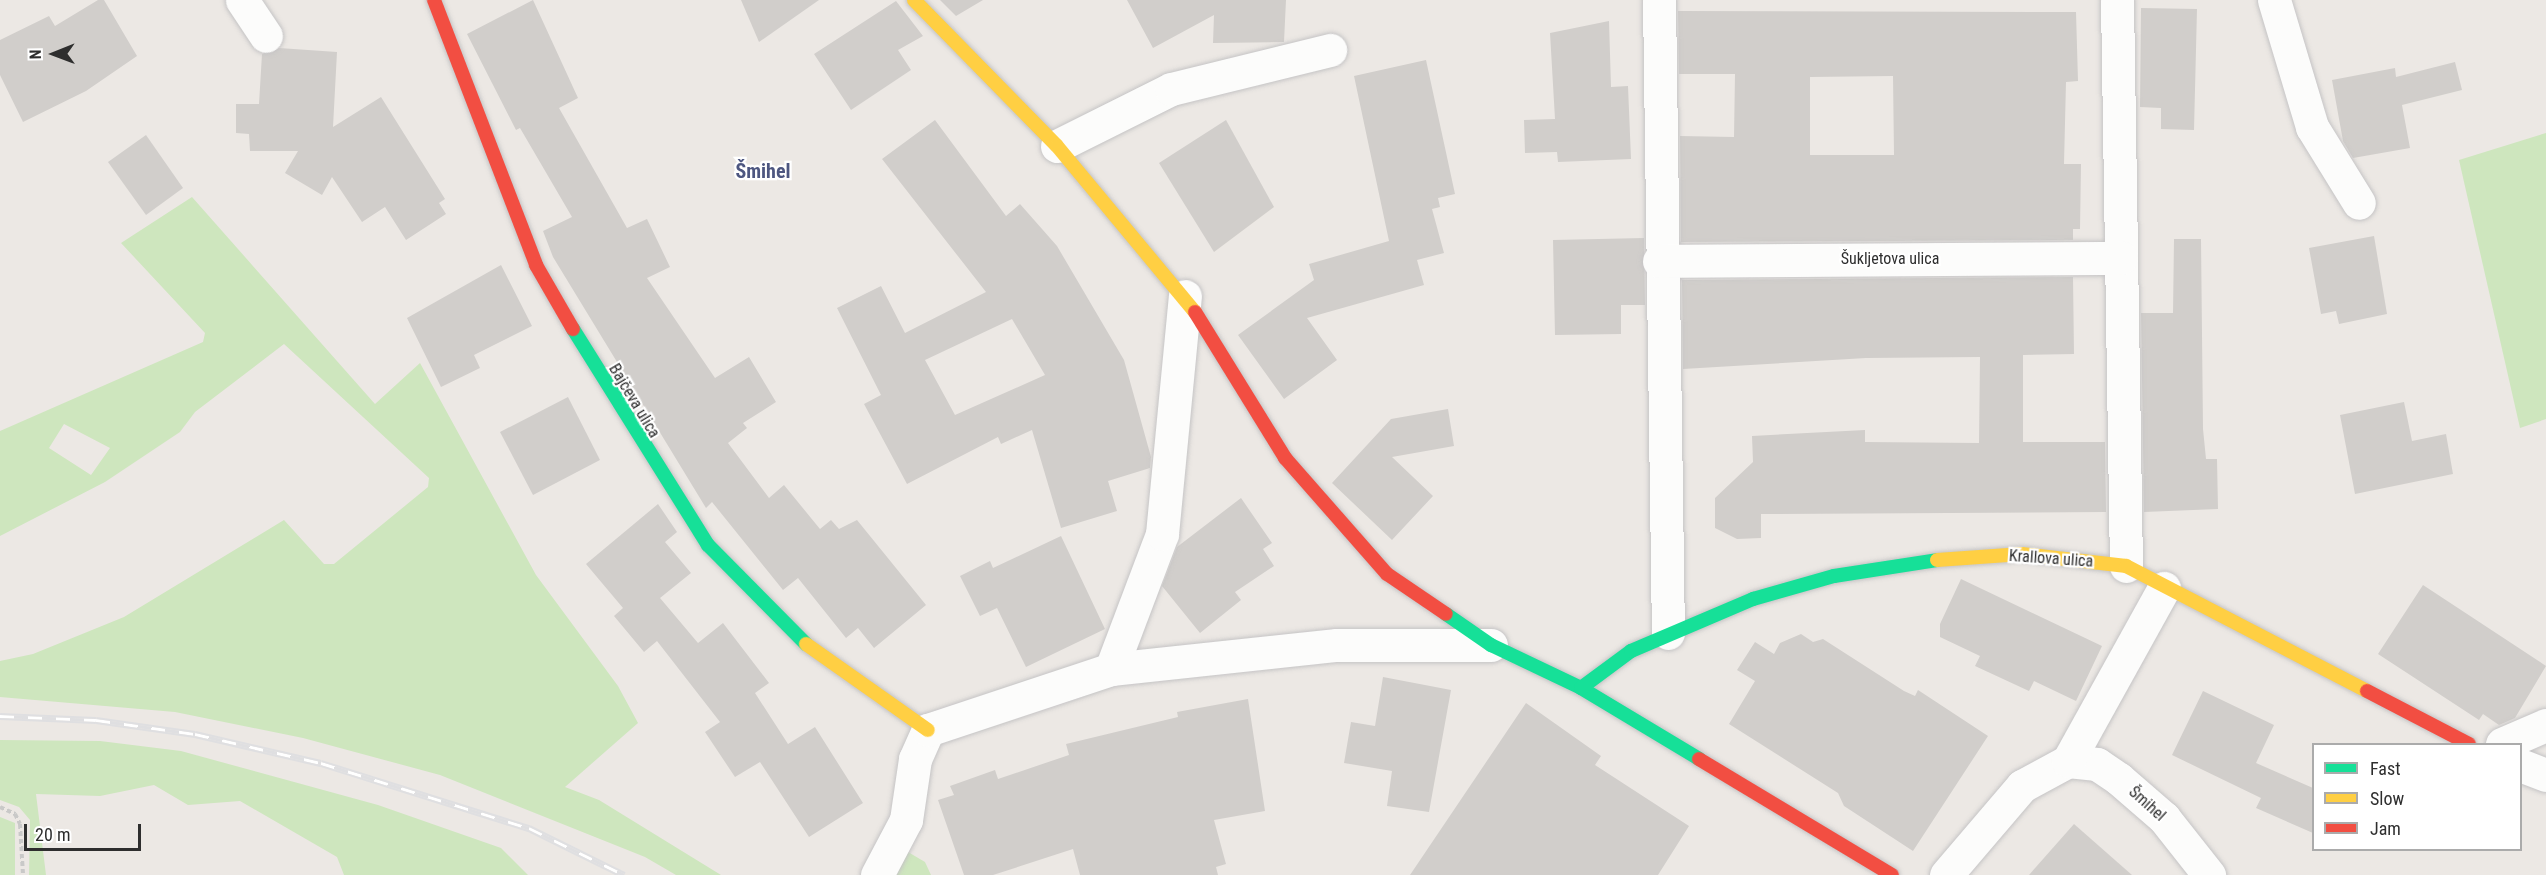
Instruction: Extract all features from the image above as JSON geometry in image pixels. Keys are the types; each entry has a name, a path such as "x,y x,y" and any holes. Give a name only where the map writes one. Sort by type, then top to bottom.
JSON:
{"street":[{"path":"242,0 266,36"},
{"name":"Bajčeva ulica","path":"434,0 536,265 635,436 702,536 806,644 921,745"},
{"path":"914,0 1057,146 1185,296 1285,458 1357,544 1387,574 1491,645 1581,688 1892,875"},
{"path":"1659,0 1659,261 1668,633"},
{"path":"2117,0 2126,566"},
{"path":"2274,0 2312,127 2359,203"},
{"path":"1057,146 1171,89 1330,50"},
{"name":"Šukljetova ulica","path":"1659,261 2121,258"},
{"path":"1111,669 1162,534 1185,296"},
{"name":"Krallova ulica","path":"1581,688 1631,651 1668,633 1753,599 1834,576 1918,561 2022,554 2126,566 2164,588 2467,743"},
{"path":"1946,875 2022,786 2068,761 2164,588"},
{"path":"877,875 906,820 921,745 1111,669 1337,645 1491,645"},
{"path":"2504,743 2546,725"},
{"name":"Šmihel","path":"2068,761 2097,764 2119,779 2164,818 2209,875"},
{"path":"2522,766 2546,775"}],"path":[{"path":"0,807 15,814 20,824 23,875"}],"green space":[{"path":"2546,133 2546,419 2520,428 2459,160"},
{"path":"192,197 375,404 420,363 536,575 618,686 638,723 565,787 599,800 721,875 676,875 645,857 440,775 303,738 175,712 0,697 0,661 33,654 124,617 284,520 324,564 334,564 428,487 429,478 284,344 195,412 180,432 105,482 0,536 0,431 203,342 205,333 121,243","holes":["64,424 110,448 91,475 49,448"]},
{"path":"0,740 100,741 181,751 378,805 501,848 528,875 344,875 337,857 240,801 188,805 154,785 100,796 36,794 46,875 29,875 30,820 19,807 0,800"},
{"path":"0,817 15,823 15,875 0,875"},
{"path":"908,852 925,862 931,875 894,875"}],"building":[{"path":"98,0 104,0 137,56 86,91 23,122 0,75 0,40 49,16 55,26"},
{"path":"533,0 578,98 559,108 627,228 647,219 670,267 647,278 715,378 749,357 776,402 743,423 747,428 728,443 769,498 784,485 820,529 831,520 839,529 857,520 926,605 874,648 858,628 846,638 798,578 783,590 712,502 706,508 553,257 543,231 572,217 520,128 516,130 467,34"},
{"path":"741,0 819,0 759,42"},
{"path":"940,0 983,0 956,16"},
{"path":"1127,0 1286,0 1284,42 1213,43 1214,15 1153,48"},
{"path":"896,1 923,36 898,50 911,70 851,110 814,54"},
{"path":"2141,8 2197,9 2194,130 2161,129 2161,108 2140,107"},
{"path":"1678,11 2076,12 2078,81 2066,82 2064,164 2081,164 2080,229 2073,229 2073,240 1681,242 1680,136 1734,137 1735,74 1679,74","holes":["1893,76 1894,155 1810,155 1810,77"]},
{"path":"1609,21 1611,87 1628,86 1631,159 1558,162 1557,152 1525,153 1524,120 1555,119 1550,33"},
{"path":"279,48 337,52 333,127 381,97 445,199 439,203 446,214 406,240 385,207 362,222 332,177 322,195 285,173 298,151 250,151 249,134 236,133 236,104 259,104 262,54"},
{"path":"1426,60 1455,194 1438,198 1440,207 1432,209 1444,253 1417,260 1424,285 1307,318 1337,360 1284,399 1238,335 1314,280 1309,264 1389,241 1354,76"},
{"path":"2455,62 2462,90 2402,105 2410,148 2353,158 2343,141 2332,80 2395,68 2396,77"},
{"path":"935,120 1006,216 1020,204 1057,246 1124,360 1151,457 1150,468 1108,481 1117,511 1061,528 1032,430 1001,444 998,437 907,484 864,404 881,395 837,308 881,286 905,333 986,292 882,159","holes":["1012,319 1045,375 955,415 925,360"]},
{"path":"1226,120 1274,207 1214,252 1159,163"},
{"path":"146,135 183,188 146,215 108,162"},
{"path":"2374,236 2387,314 2339,324 2336,311 2321,314 2309,248"},
{"path":"1644,238 1645,305 1621,305 1621,334 1555,335 1553,240"},
{"path":"2174,239 2201,239 2203,429 2206,459 2217,459 2218,509 2144,512 2141,313 2173,313"},
{"path":"501,265 532,326 474,355 480,368 441,387 407,318"},
{"path":"2073,277 2074,354 2023,355 2023,442 2105,442 2106,512 1761,514 1761,538 1737,539 1715,528 1715,498 1753,462 1752,436 1865,430 1865,442 1979,443 1980,357 1866,358 1683,369 1682,280"},
{"path":"568,397 600,460 533,495 500,432"},
{"path":"2404,402 2412,441 2446,434 2453,474 2355,494 2340,415"},
{"path":"1448,409 1454,446 1392,457 1433,496 1392,540 1332,483 1391,419"},
{"path":"1241,498 1272,543 1263,549 1274,566 1235,592 1241,600 1200,633 1162,586 1177,547"},
{"path":"658,504 677,532 665,542 691,573 660,598 698,643 723,623 769,683 755,693 788,744 815,727 863,803 809,837 760,762 735,777 705,732 720,722 657,641 644,652 614,616 623,608 586,564"},
{"path":"1061,536 1105,629 1026,667 997,608 980,616 960,576 990,561 993,568"},
{"path":"1961,579 2102,646 2076,701 2034,681 2029,691 1975,666 1980,656 1940,637 1940,624"},
{"path":"2423,585 2546,666 2515,718 2499,725 2483,714 2479,720 2378,654"},
{"path":"1801,634 1813,642 1823,639 1904,691 1915,696 1918,690 1988,736 1913,851 1844,806 1838,793 1729,724 1755,681 1737,670 1755,642 1774,654 1780,643"},
{"path":"1383,677 1451,690 1429,812 1387,806 1392,771 1344,763 1351,722 1375,726"},
{"path":"2203,691 2274,725 2256,763 2312,788 2312,833 2256,808 2261,798 2172,755"},
{"path":"1248,699 1265,811 1214,820 1226,864 1216,867 1218,875 1080,875 1073,849 993,875 964,875 938,800 954,795 950,786 995,770 998,779 1069,755 1066,744 1178,717 1177,712"},
{"path":"1526,703 1601,756 1595,765 1689,826 1658,875 1410,875"},
{"path":"2074,824 2132,875 2029,875"}],"railway":[{"path":"0,716 96,720 195,734 321,763 529,828 624,875"}],"traffic: fast":[{"path":"573,329 708,545 806,644"},
{"path":"1581,688 1631,651 1753,599 1834,576 1937,560"},
{"path":"1446,614 1491,645 1581,688 1699,759"}],"traffic: slow":[{"path":"914,0 1057,146 1195,312"},
{"path":"1937,560 2022,554 2126,566 2367,691"},
{"path":"806,644 928,730"}],"traffic: jam":[{"path":"434,0 536,265 573,329"},
{"path":"1195,312 1285,458 1387,574 1446,614"},
{"path":"2367,691 2467,743"},
{"path":"1699,759 1892,875"}],"district":[{"name":"Šmihel","path":"763,171"}]}
